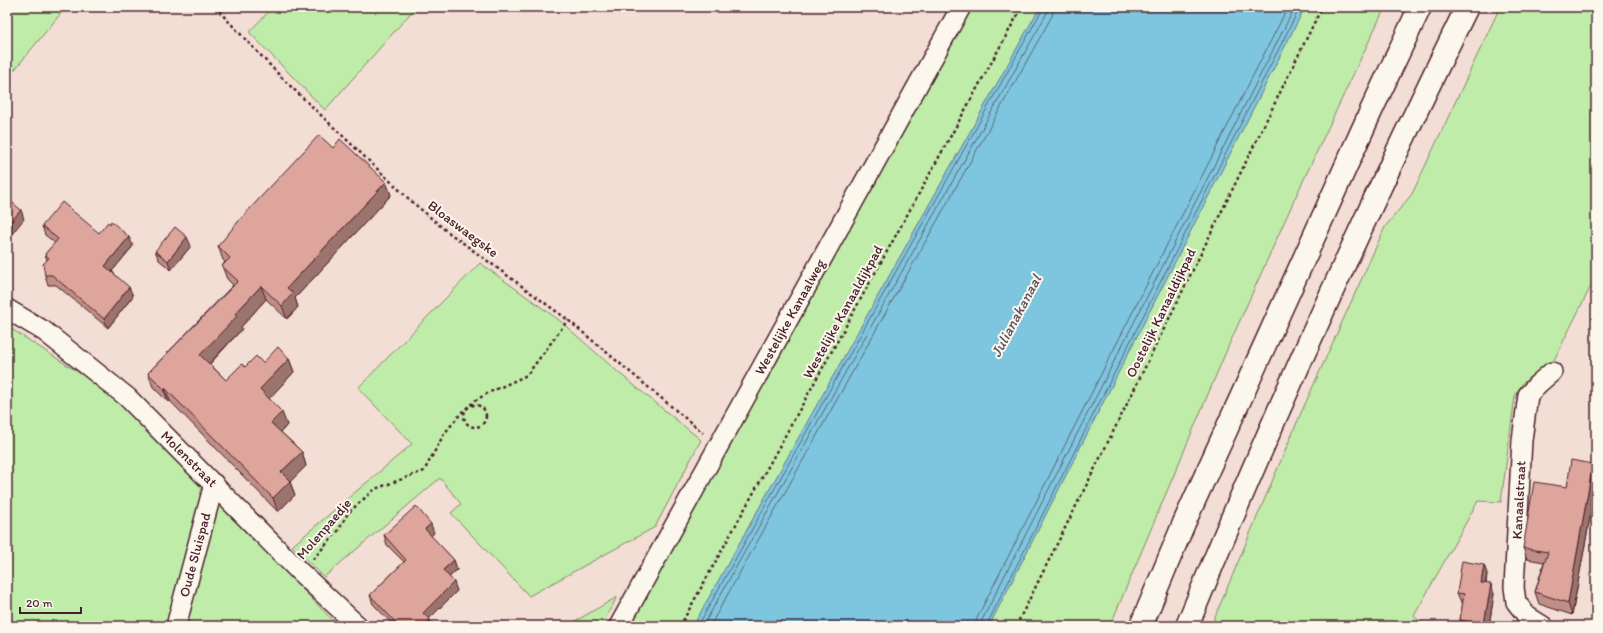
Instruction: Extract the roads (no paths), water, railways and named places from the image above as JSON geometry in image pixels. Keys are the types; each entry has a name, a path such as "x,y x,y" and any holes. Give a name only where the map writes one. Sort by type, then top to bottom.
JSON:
{"highway":[{"path":"1140,626 1203,481 1367,118 1420,7"},
{"path":"1187,626 1295,374 1407,128 1467,7"}],"street":[{"name":"Westelijke Kanaalweg","path":"619,626 961,7"},
{"name":"Molenstraat","path":"7,309 44,331 127,397 300,572 358,626"},
{"name":"Kanaalstraat","path":"1543,626 1537,624 1527,616 1516,602 1514,587 1522,440 1528,395 1552,372"},
{"name":"Oude Sluispad","path":"176,626 214,484"}],"water":[{"name":"Julianakanaal","path":"1040,7 1305,7 989,626 693,626"}]}
